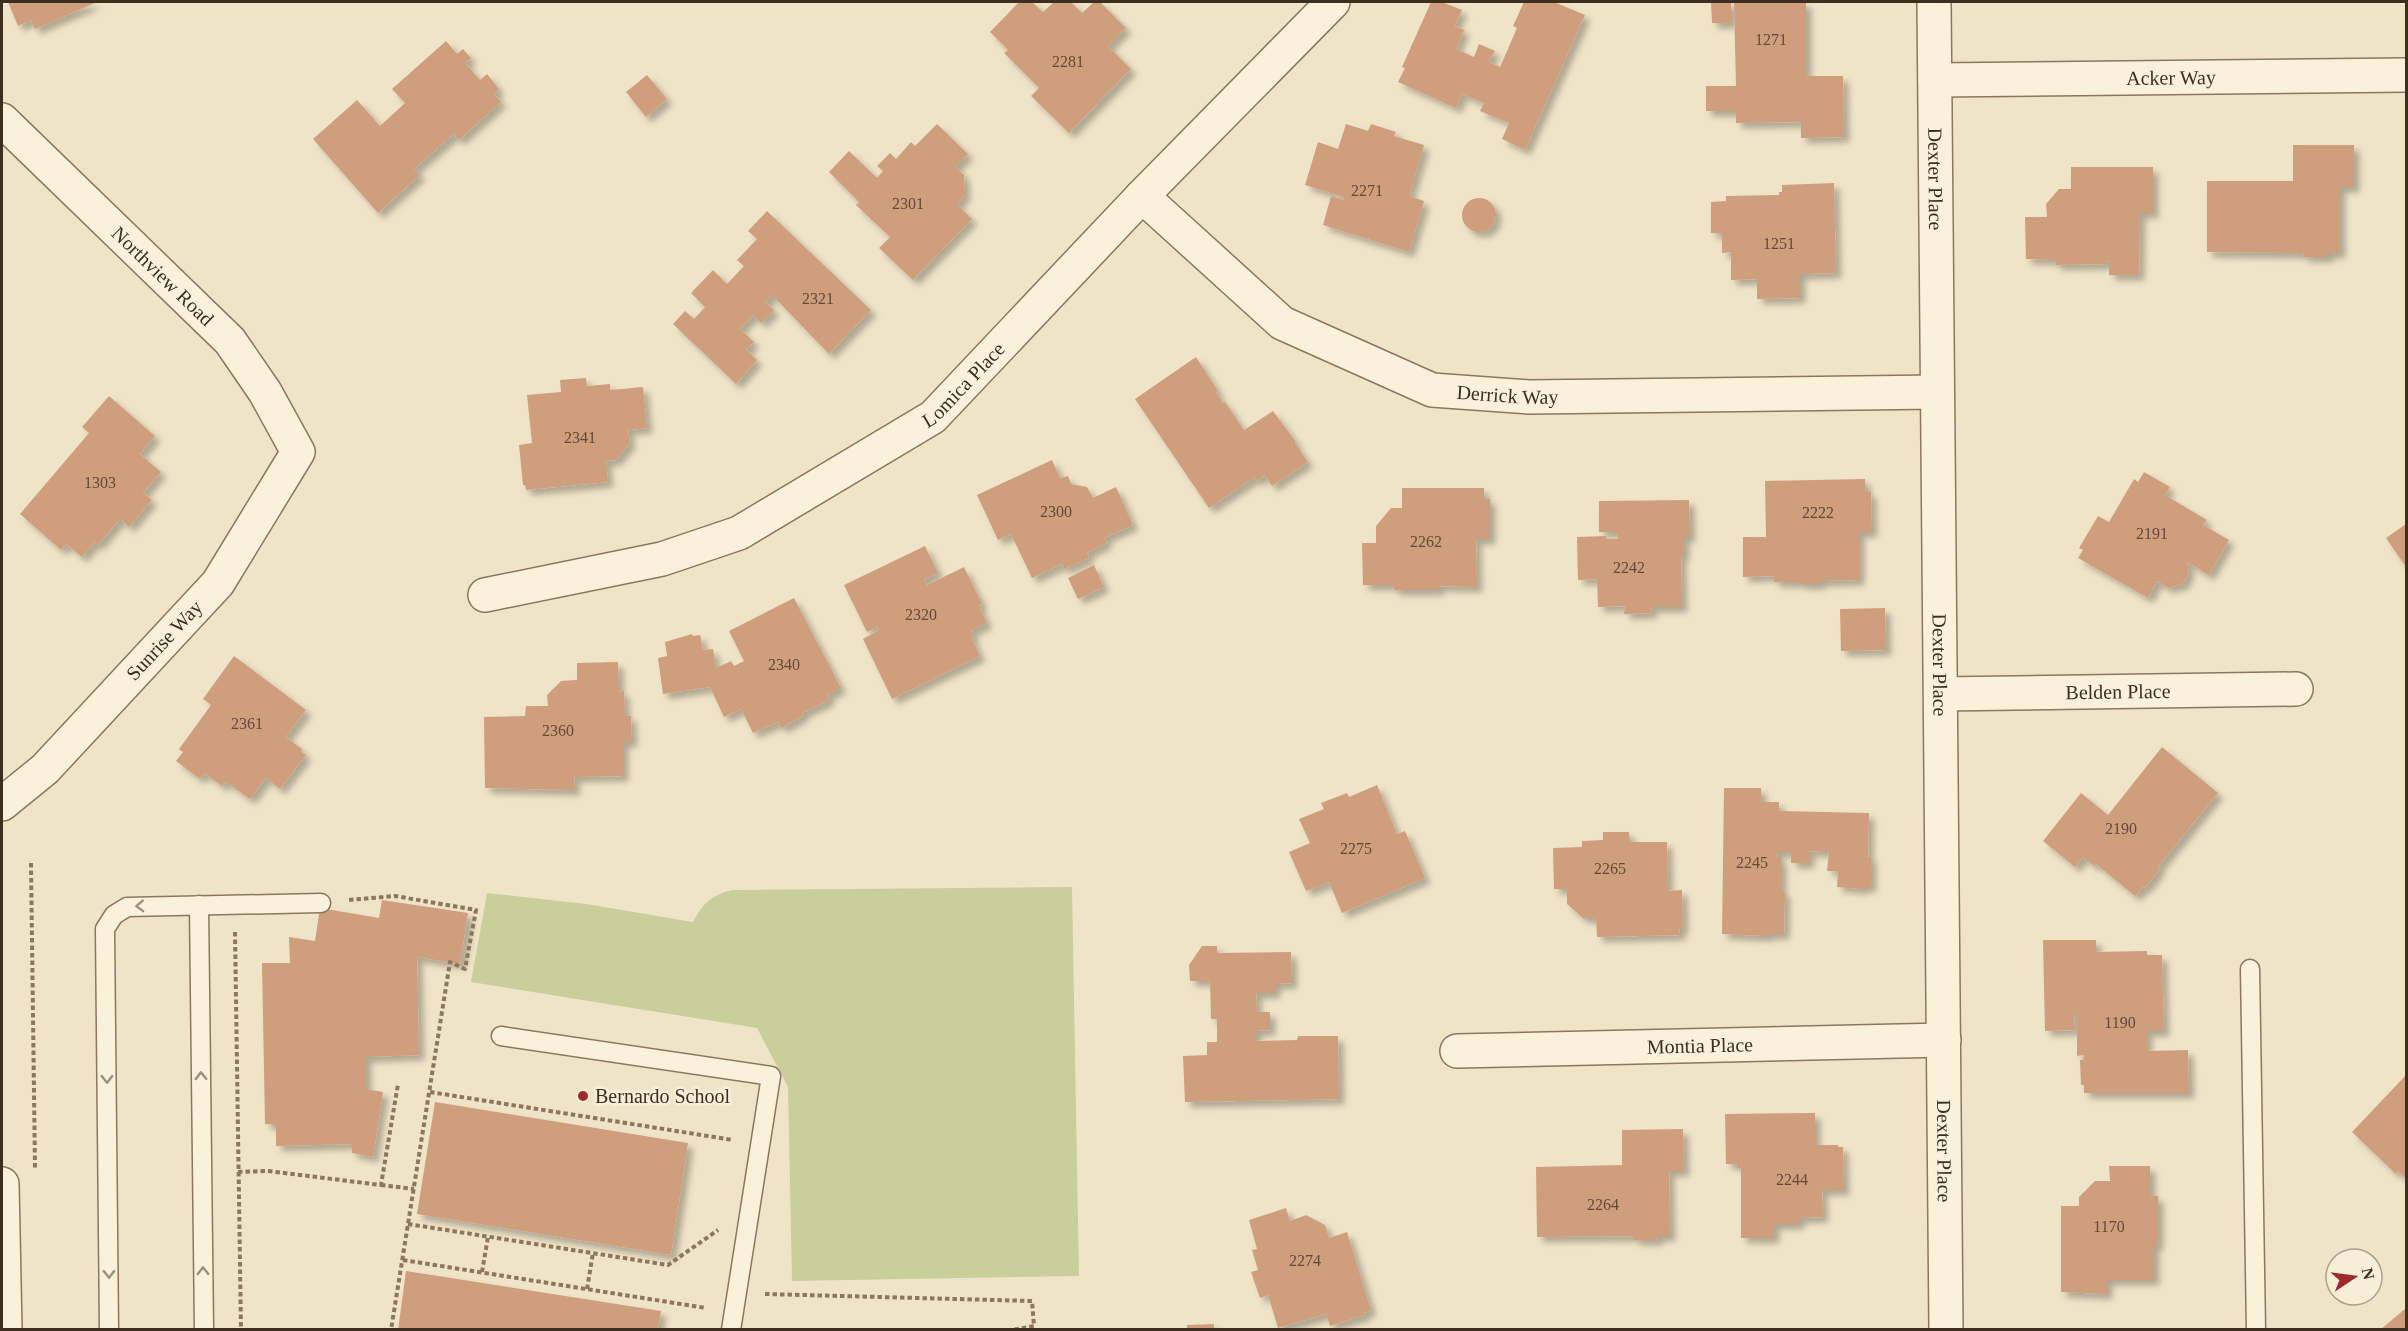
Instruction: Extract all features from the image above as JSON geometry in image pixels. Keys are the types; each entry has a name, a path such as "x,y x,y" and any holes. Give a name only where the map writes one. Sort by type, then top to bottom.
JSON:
{"street":[{"name":"Lomica Place","path":"485,595 662,559 739,533 933,417 1142,196 1333,2"},
{"name":"Dexter Place","path":"1934,2 1946,1329"},
{"name":"Acker Way","path":"1935,80 2406,75"},
{"name":"Northview Road","path":"2,120 230,341 265,392 298,453"},
{"name":"Derrick Way","path":"1142,196 1281,323 1432,390 1529,397 1936,392"},
{"name":"Sunrise Way","path":"2,804 45,769 218,583 298,453"},
{"name":"Belden Place","path":"1941,694 2296,689"},
{"name":"Montia Place","path":"1457,1051 1944,1040"},
{"path":"2,1185 5,1329"}],"lane":[{"path":"109,1329 105,929 114,915 127,907 321,903"},
{"path":"199,905 204,1329"},
{"path":"2250,969 2256,1329"},
{"path":"501,1036 771,1076 733,1321"}],"path":[{"path":"31,863 36,1174"},
{"path":"321,903 395,896 476,910 465,969 450,962 391,1329"},
{"path":"235,932 241,1329"},
{"path":"381,1185 398,1084"},
{"path":"430,1092 760,1144"},
{"path":"238,1172 268,1171 414,1189"},
{"path":"408,1224 668,1265 750,1207"},
{"path":"482,1272 488,1236"},
{"path":"587,1289 593,1253"},
{"path":"402,1260 587,1289 733,1321"},
{"path":"737,1294 1032,1301 1034,1326 1012,1329"}],"green space":[{"path":"1072,887 1079,1276 792,1281 788,1087 757,1028 471,982 487,893 586,904 693,922 709,901 719,894 732,890"}],"building":[{"path":"8,2 97,2 35,29 31,20 18,26"},
{"path":"1019,2 1032,2 1043,12 1054,2 1071,2 1082,13 1094,2 1100,2 1126,28 1108,46 1131,69 1069,133 1031,96 1039,88 1004,53 1008,50 990,32"},
{"path":"1431,2 1442,2 1462,10 1455,26 1464,30 1456,49 1474,57 1479,44 1495,51 1489,62 1500,67 1517,28 1513,26 1524,2 1554,2 1585,15 1525,150 1502,139 1509,123 1480,111 1484,103 1462,94 1456,108 1398,82 1405,68 1402,67"},
{"path":"1711,2 1731,2 1731,23 1712,23"},
{"path":"1734,2 1806,2 1806,76 1843,76 1844,137 1801,138 1801,122 1736,123 1736,111 1706,111 1706,86 1736,86"},
{"path":"446,41 457,54 463,49 471,58 465,63 480,80 487,74 499,89 494,94 501,102 459,140 454,134 414,169 420,175 378,213 313,139 357,100 380,126 405,103 392,89"},
{"path":"647,75 667,99 646,117 626,92"},
{"path":"937,124 968,154 955,167 964,175 965,195 957,204 972,219 913,280 879,248 890,237 856,205 859,202 829,172 849,151 877,178 883,171 877,166 890,153 896,159 911,142 915,146"},
{"path":"1346,124 1368,131 1371,124 1396,132 1394,136 1424,145 1409,196 1424,201 1409,252 1323,225 1331,196 1344,200 1344,197 1305,185 1318,142 1338,149"},
{"path":"2293,145 2354,145 2354,187 2340,187 2340,253 2328,253 2328,257 2303,257 2304,253 2207,252 2207,181 2293,181"},
{"path":"2071,167 2153,167 2153,213 2140,213 2139,275 2109,275 2109,261 2105,264 2056,265 2056,260 2026,259 2025,217 2047,217 2046,204 2059,189 2071,189"},
{"path":"1834,183 1836,273 1800,274 1800,298 1757,299 1757,279 1731,280 1731,252 1722,253 1722,233 1711,233 1711,202 1726,201 1726,196 1779,195 1779,192 1782,192 1782,185"},
{"path":"1479,198 1491,203 1496,215 1491,227 1479,232 1467,227 1462,215 1467,203"},
{"path":"767,211 871,310 829,354 772,295 765,302 774,310 761,323 753,315 740,329 754,342 746,350 757,360 736,384 673,324 685,311 694,319 705,307 691,293 713,270 727,284 744,266 737,260 757,239 748,231"},
{"path":"1196,357 1223,403 1225,402 1244,430 1273,411 1308,462 1272,486 1265,475 1257,481 1255,477 1209,508 1135,399"},
{"path":"586,378 587,386 610,384 610,390 643,387 647,428 628,430 630,443 616,460 606,461 608,482 526,490 523,485 519,445 532,443 527,395 561,392 560,380"},
{"path":"109,396 155,436 140,454 161,472 143,493 152,500 129,527 120,519 98,545 95,542 82,557 66,544 61,550 20,514 89,433 82,427"},
{"path":"1052,460 1060,478 1068,476 1071,484 1087,487 1093,498 1116,487 1133,525 1104,538 1107,543 1087,553 1089,558 1064,569 1062,564 1032,578 1011,534 998,540 977,495"},
{"path":"2144,472 2170,487 2165,495 2207,520 2203,525 2229,540 2209,575 2187,562 2189,573 2183,584 2168,588 2157,581 2148,598 2078,558 2083,550 2079,548 2098,516 2109,522 2134,479 2138,482"},
{"path":"1865,479 1866,492 1871,492 1872,532 1859,532 1859,580 1800,584 1800,582 1774,582 1774,576 1743,577 1743,537 1766,537 1765,481"},
{"path":"1402,488 1484,488 1484,499 1490,499 1490,539 1476,539 1477,587 1439,586 1439,590 1394,590 1393,585 1363,585 1362,543 1376,543 1376,526 1391,508 1402,508"},
{"path":"1689,500 1690,537 1684,537 1684,555 1681,555 1682,607 1651,607 1652,613 1624,614 1625,606 1598,607 1597,579 1578,580 1577,537 1606,536 1606,539 1618,539 1618,532 1599,532 1599,501"},
{"path":"2406,524 2406,567 2386,538"},
{"path":"925,546 938,573 924,580 927,585 964,567 982,604 979,606 987,623 971,631 980,656 892,699 863,639 879,630 877,627 867,632 844,585"},
{"path":"1094,565 1104,587 1078,599 1068,578"},
{"path":"794,598 841,688 827,695 830,700 802,713 803,716 781,728 778,722 753,733 741,709 724,717 710,687 663,694 658,658 667,656 665,642 692,634 693,636 700,635 703,650 713,649 716,668 731,661 734,666 744,661 729,631"},
{"path":"1885,608 1886,650 1841,651 1840,609"},
{"path":"234,656 306,710 286,737 306,755 280,789 266,778 250,799 226,782 222,786 204,773 200,779 176,761 183,752 179,749 211,705 203,699"},
{"path":"618,662 619,692 624,691 625,716 631,716 632,742 623,742 623,776 574,777 575,790 485,788 484,717 525,716 526,706 548,706 547,695 561,681 577,680 577,663"},
{"path":"2162,747 2218,793 2157,868 2160,869 2145,888 2143,887 2135,896 2096,864 2094,866 2083,857 2075,867 2043,841 2081,793 2108,815"},
{"path":"1377,785 1397,834 1405,831 1425,878 1342,913 1329,882 1306,891 1289,852 1310,843 1299,819 1324,809 1321,803 1347,793 1349,797"},
{"path":"1724,788 1761,788 1761,802 1779,802 1779,811 1869,813 1868,857 1871,856 1871,887 1862,887 1862,889 1837,887 1838,871 1827,871 1829,852 1809,851 1809,863 1791,863 1791,852 1778,852 1777,858 1781,858 1781,892 1785,892 1784,934 1767,934 1767,936 1722,934"},
{"path":"1603,832 1629,832 1630,842 1667,842 1668,891 1682,890 1683,929 1679,929 1680,935 1597,937 1596,918 1583,918 1567,904 1567,889 1554,889 1553,848 1582,847 1582,841 1603,840"},
{"path":"382,900 468,913 460,964 417,957 419,1055 366,1057 366,1089 383,1092 373,1157 352,1153 352,1144 276,1146 276,1124 265,1124 262,963 290,963 289,937 315,941 320,908 379,918"},
{"path":"2043,940 2096,940 2096,952 2147,951 2147,955 2162,955 2164,1031 2147,1031 2147,1051 2188,1050 2189,1093 2084,1093 2084,1085 2081,1085 2080,1060 2083,1060 2084,1055 2077,1056 2077,1014 2074,1014 2075,1030 2045,1031"},
{"path":"1202,946 1217,946 1217,953 1291,952 1292,983 1275,984 1275,993 1256,993 1257,1012 1270,1012 1270,1030 1256,1031 1256,1041 1297,1040 1298,1036 1338,1036 1339,1099 1185,1102 1183,1056 1207,1055 1207,1042 1217,1042 1217,1019 1211,1019 1210,981 1190,981 1189,965"},
{"path":"2406,1075 2406,1179 2398,1171 2396,1174 2352,1132"},
{"path":"435,1102 688,1143 671,1255 417,1214"},
{"path":"1815,1113 1815,1145 1843,1147 1844,1190 1822,1190 1823,1217 1799,1218 1799,1224 1774,1224 1774,1238 1741,1238 1741,1168 1737,1168 1737,1164 1726,1164 1725,1114"},
{"path":"1683,1129 1684,1171 1669,1171 1670,1236 1658,1236 1657,1240 1634,1240 1634,1236 1537,1237 1536,1167 1622,1165 1622,1130"},
{"path":"2109,1166 2150,1166 2150,1196 2158,1196 2158,1245 2154,1245 2154,1280 2107,1280 2107,1294 2061,1292 2061,1206 2079,1206 2079,1197 2095,1181 2110,1181"},
{"path":"1286,1208 1290,1221 1306,1215 1325,1225 1329,1238 1347,1232 1371,1310 1364,1313 1365,1315 1330,1326 1326,1314 1278,1328 1268,1295 1260,1298 1251,1272 1258,1270 1252,1250 1257,1249 1249,1220"},
{"path":"406,1271 661,1311 658,1330 398,1330"},
{"path":"2406,1308 2406,1330 2380,1330"},
{"path":"1214,1324 1214,1330 1187,1330 1187,1325"}],"place":[{"name":"Bernardo School","path":"583,1096"}]}
